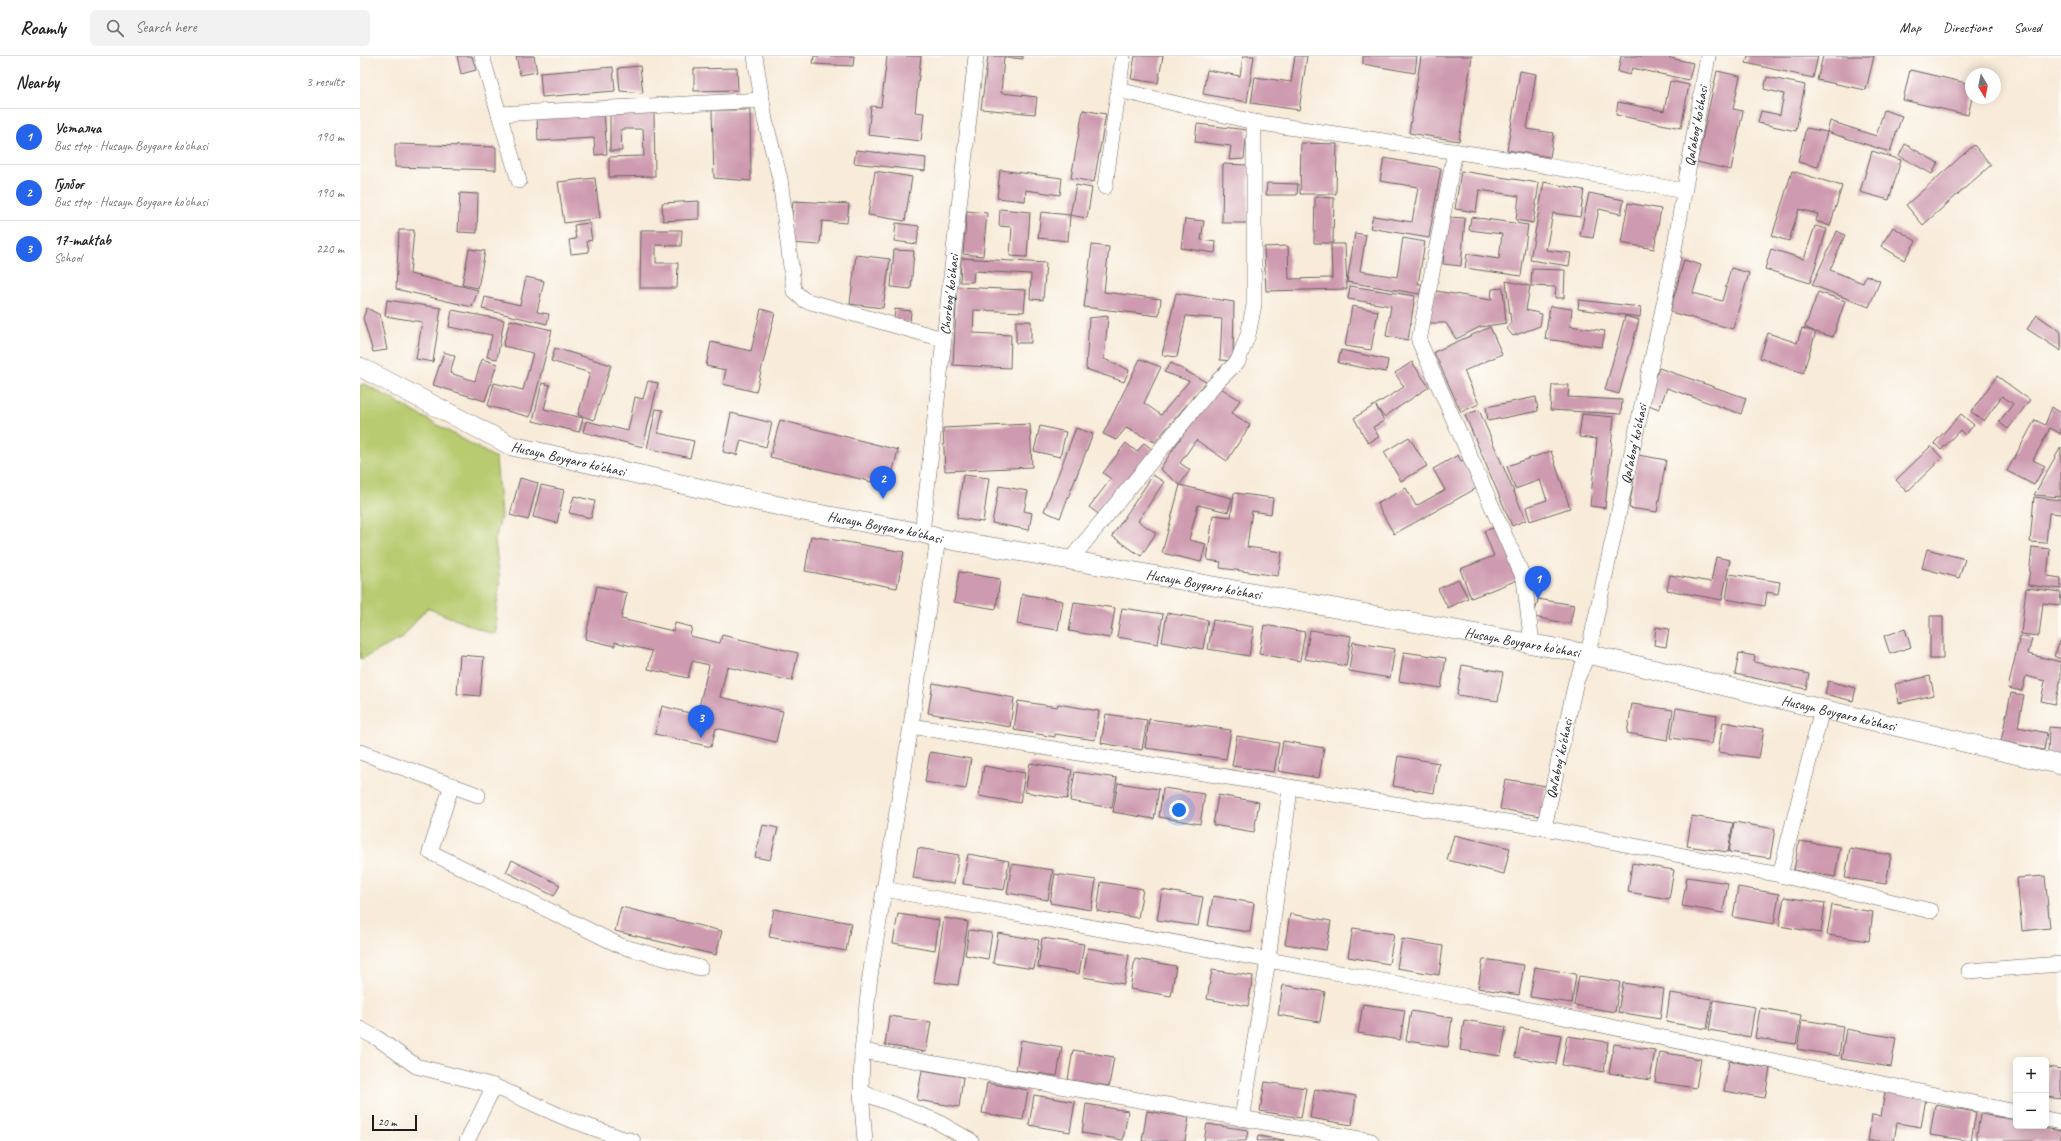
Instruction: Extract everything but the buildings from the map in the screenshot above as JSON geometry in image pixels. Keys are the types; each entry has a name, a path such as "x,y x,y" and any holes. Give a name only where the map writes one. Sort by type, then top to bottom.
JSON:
{"main road":[{"name":"Husayn Boyqaro ko'chasi","path":"360,367 512,446 797,510 930,536 1588,654 2061,765"}],"street":[{"path":"482,56 519,180"},
{"path":"755,56 765,120 780,180 794,291 804,300 943,339"},
{"name":"Сhorbog' ko'chasi","path":"865,1141 861,1092 862,1051 870,976 911,726 930,536 943,339 976,56"},
{"path":"1105,187 1123,56"},
{"name":"Qal'abog' ko'chasi","path":"1544,828 1576,681 1588,654 1667,290 1708,56"},
{"path":"1118,90 1254,122 1520,161 1684,191"},
{"path":"499,114 762,100"},
{"path":"1070,560 1213,386 1238,360 1248,335 1254,305 1254,122"},
{"path":"1455,151 1419,341 1524,579 1532,644"},
{"path":"1780,875 1822,709"},
{"path":"911,726 1544,828 1780,875 1931,911"},
{"path":"360,752 478,795"},
{"path":"452,785 430,852 621,946 700,968"},
{"path":"1242,1119 1268,960 1290,788"},
{"path":"884,889 1464,996 2013,1111"},
{"path":"1969,970 2061,964"},
{"path":"360,1029 377,1038 416,1066 494,1086 563,1117 633,1141"},
{"path":"862,1051 1371,1141"},
{"path":"467,1141 494,1086"},
{"path":"861,1092 936,1121 970,1141"},
{"path":"2049,1119 2061,1122"}],"green space":[{"path":"365,384 496,458 501,516 495,541 500,582 496,613 496,634 487,632 427,608 402,638 360,660 360,385"}],"place":[{"name":"Гулбоғ","path":"883,499"},
{"name":"Усталча","path":"1538,599"},
{"name":"17-maktab","path":"701,738"}]}
